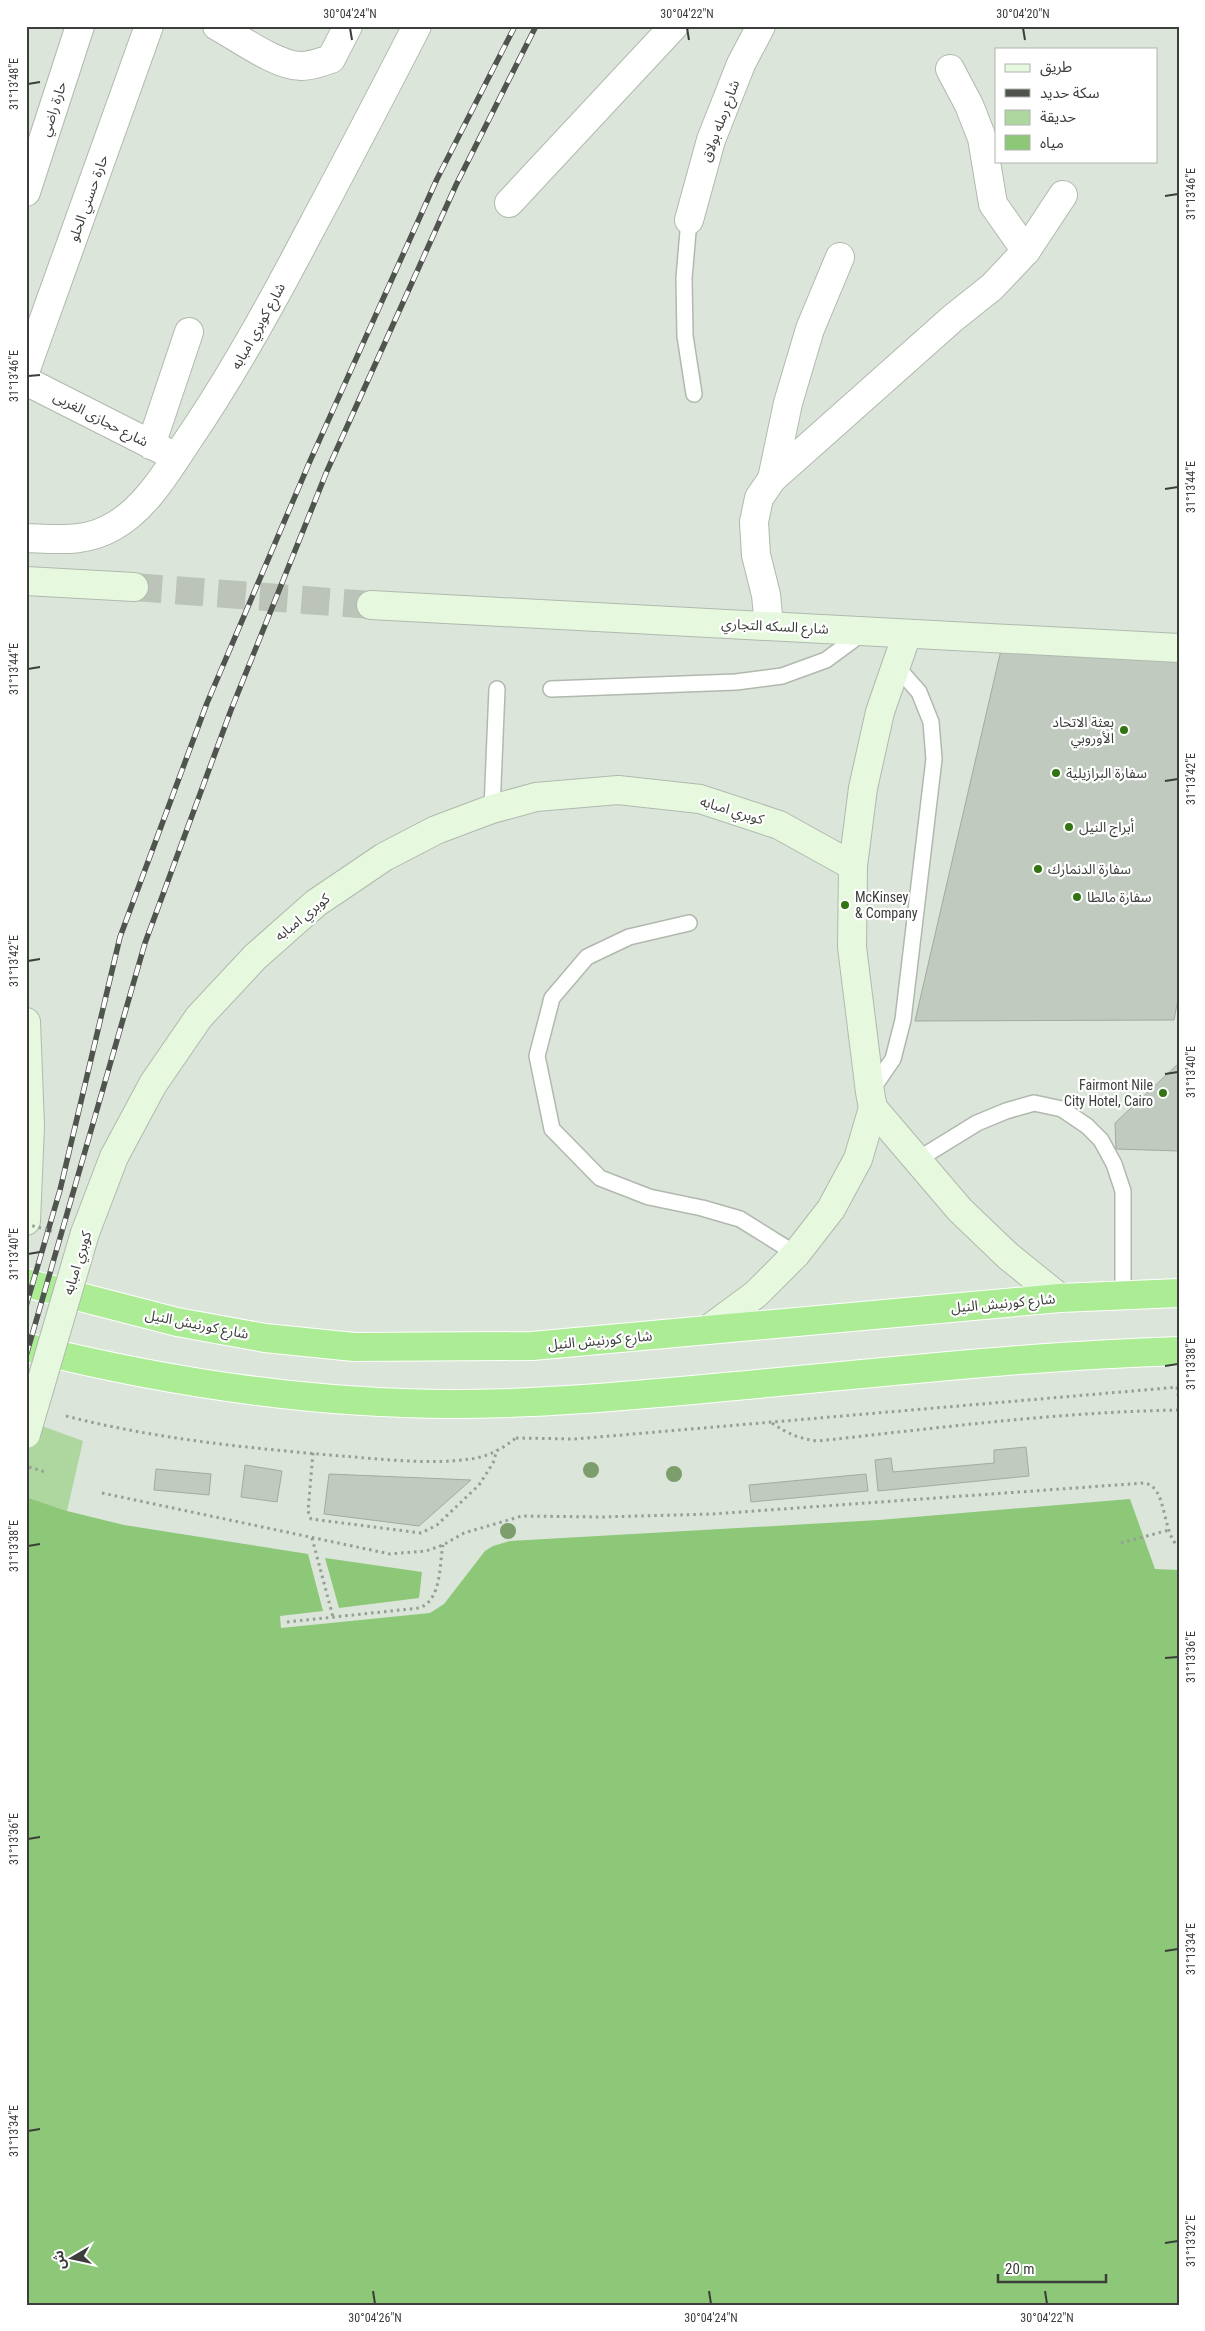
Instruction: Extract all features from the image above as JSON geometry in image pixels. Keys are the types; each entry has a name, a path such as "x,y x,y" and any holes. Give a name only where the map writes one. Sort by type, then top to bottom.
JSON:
{"highway":[{"name":"شارع كورنيش النيل","path":"26,1283 177,1322 265,1338 354,1347 532,1346 621,1339 710,1328 1060,1298 1179,1293"},
{"path":"26,1347 86,1362 180,1381 269,1393 360,1401 451,1404 542,1402 1054,1357 1179,1352"}],"street":[{"name":"حارة راضي","path":"26,192 80,26"},
{"name":"حارة حسني الحلو","path":"26,369 149,26"},
{"path":"217,26 284,62 300,66 316,64 331,59 348,26"},
{"name":"شارع كوبري امبابه","path":"26,538 68,540 93,536 116,526 135,510 176,457 225,385 287,274 417,26"},
{"path":"509,202 674,26"},
{"name":"شارع رمله بولاق","path":"689,220 711,140 741,64 761,26"},
{"path":"950,69 969,105 982,138 993,204 1026,251"},
{"path":"768,625 766,594 756,554 754,522 759,498 772,479 953,318 992,287 1026,251 1063,195"},
{"path":"772,479 793,384 810,328 840,257"},
{"path":"151,444 189,332"},
{"name":"شارع حجازى الغربى","path":"26,381 176,457"},
{"path":"26,580 134,587"},
{"name":"شارع السكه التجاري","path":"371,605 1179,648"},
{"path":"710,1328 756,1294 796,1254 831,1209 858,1159 872,1100 852,947 853,866 863,788 880,712 907,634"},
{"name":"كوبري امبابه","path":"26,1434 85,1234 114,1157 152,1084 199,1018 254,957 316,903 384,857 436,830 492,809 536,797 618,790 700,799 779,825 853,866"},
{"path":"26,1022 30,1126 27,1219"},
{"path":"872,1100 917,1160 967,1217 1008,1256 1060,1298"}],"lane":[{"path":"689,220 684,278 685,336 694,394"},
{"path":"551,689 736,682 782,676 826,660 865,632"},
{"path":"872,1100 893,1059 903,1020 934,758 932,722 919,692 896,666"},
{"path":"492,809 497,689"},
{"path":"689,922 628,937 587,957 552,998 537,1056 552,1129 600,1178 649,1197 702,1208 740,1219 796,1254"},
{"path":"917,1160 977,1123 1006,1111 1034,1103 1062,1109 1087,1126 1100,1140 1114,1164 1123,1191 1123,1295"}],"path":[{"path":"516,1438 575,1439 1179,1387"},
{"path":"62,1415 174,1438 236,1446 381,1459 453,1461 472,1459 497,1450 516,1438 536,1414 542,1402"},
{"path":"772,1423 786,1433 801,1439 818,1440 1051,1416 1115,1411 1179,1410"},
{"path":"313,1453 308,1511 312,1519 412,1534 430,1530 479,1485 490,1469 497,1450"},
{"path":"26,1466 45,1472"},
{"path":"102,1493 390,1554 408,1554 443,1545 464,1533 522,1516 600,1517 712,1514 1144,1483 1157,1490 1174,1544 1179,1547"},
{"path":"1122,1543 1169,1530"},
{"path":"312,1538 333,1617"},
{"path":"287,1622 419,1608 427,1605 434,1596 443,1545"}],"green space":[{"path":"26,1420 83,1441 67,1511 26,1497"}],"water":[{"path":"26,1497 67,1511 124,1525 308,1554 323,1611 280,1616 281,1628 430,1613 444,1604 485,1551 493,1546 510,1541 879,1520 1130,1499 1155,1569 1179,1570 1179,2305 26,2305"},
{"path":"325,1558 422,1572 419,1598 339,1608"}],"building":[{"name":"أبراج النيل","path":"1001,650 1179,660 1179,994 1174,1020 915,1021"},
{"name":"Fairmont Nile City Hotel, Cairo","path":"1179,1063 1179,1151 1116,1149 1115,1123"},
{"path":"1026,1447 1029,1476 878,1491 875,1460 891,1458 893,1472 994,1463 994,1450"},
{"path":"245,1465 282,1471 277,1502 241,1497"},
{"path":"156,1469 211,1474 209,1495 154,1490"},
{"path":"329,1474 471,1480 419,1526 324,1514"},
{"path":"866,1474 868,1491 751,1502 749,1485"}],"tunnel":[{"path":"134,587 371,605"}],"railway":[{"path":"26,1306 60,1190 120,937 207,703 310,461 437,179 515,26"},
{"path":"26,1356 145,943 231,710 327,471 456,185 536,26"}],"place":[{"name":"بعثة الاتحاد الأوروبي","path":"1124,730"},
{"name":"سفارة البرازيلية","path":"1056,773"},
{"name":"أبراج النيل","path":"1069,827"},
{"name":"سفارة الدنمارك","path":"1038,869"},
{"name":"سفارة مالطا","path":"1077,897"},
{"name":"McKinsey & Company","path":"845,905"},
{"name":"Fairmont Nile City Hotel, Cairo","path":"1163,1093"}]}
